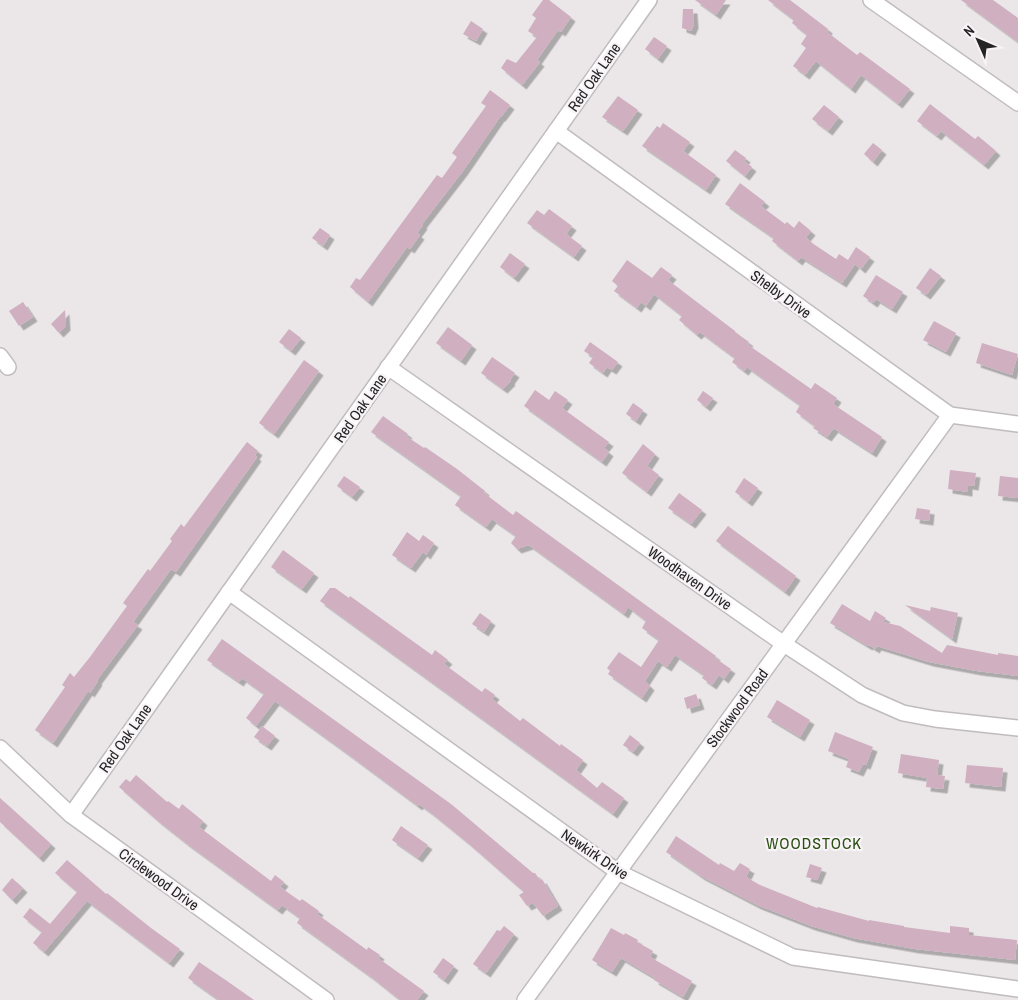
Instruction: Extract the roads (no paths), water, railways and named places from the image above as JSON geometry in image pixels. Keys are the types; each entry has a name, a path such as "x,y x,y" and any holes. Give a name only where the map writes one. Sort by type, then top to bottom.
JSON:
{"street":[{"name":"Red Oak Lane","path":"71,815 649,0"},
{"path":"871,0 1018,103"},
{"name":"Shelby Drive","path":"556,131 950,416 1018,424"},
{"name":"Woodhaven Drive","path":"388,367 784,644 862,695 903,713 935,719 1018,728"},
{"name":"Stockwood Road","path":"525,1000 950,416"},
{"name":"Newkirk Drive","path":"229,592 618,872 793,957 1018,989"},
{"name":"Circlewood Drive","path":"0,748 71,815 326,1000"}],"district":[{"name":"WOODSTOCK","path":"814,843"}]}
